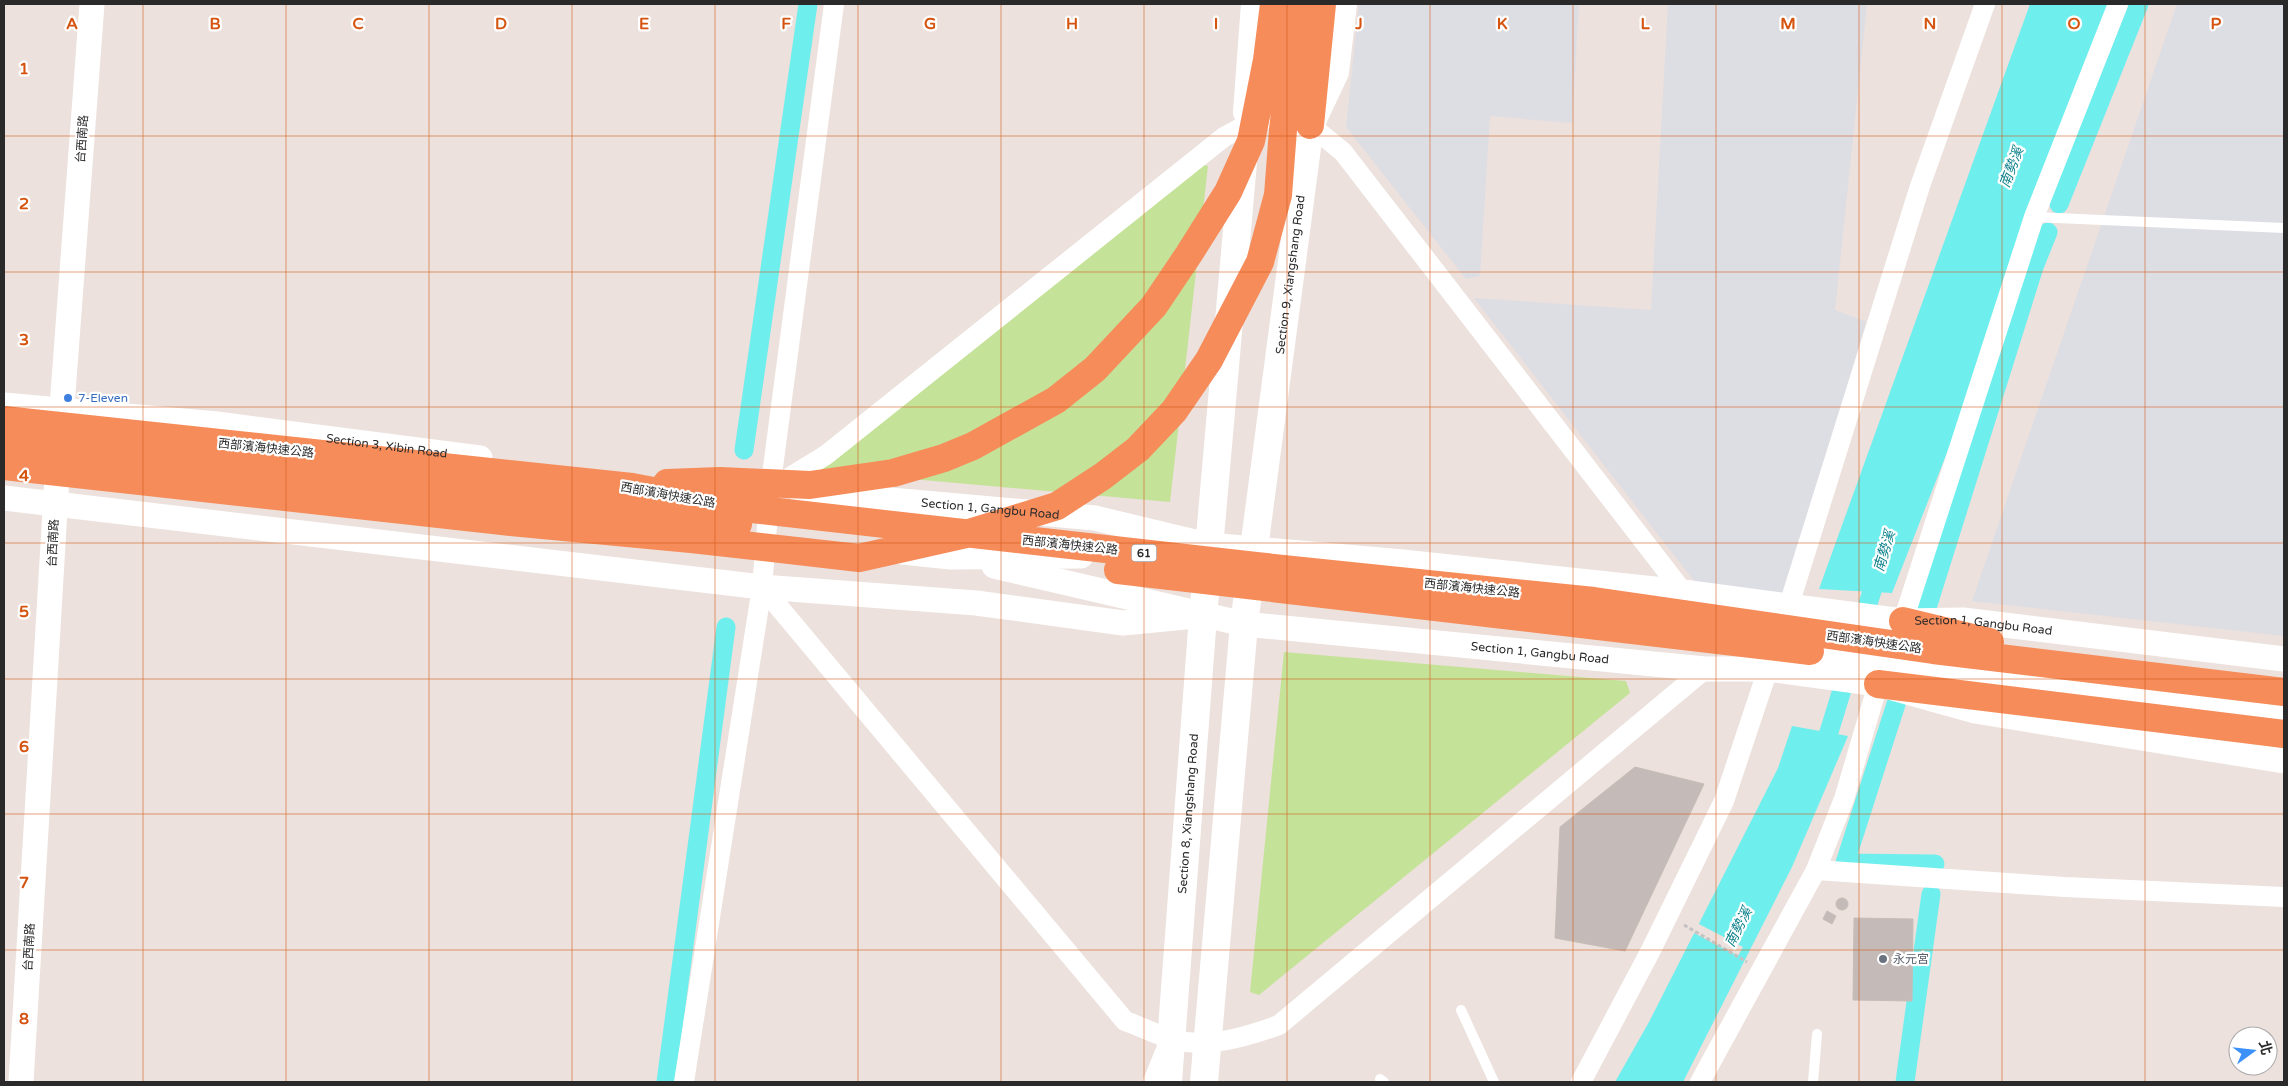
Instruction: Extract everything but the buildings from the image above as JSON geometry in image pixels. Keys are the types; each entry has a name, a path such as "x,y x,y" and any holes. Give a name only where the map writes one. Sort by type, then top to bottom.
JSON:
{"highway":[{"path":"632,487 647,484 720,481 810,485 894,473 944,458 973,446 1056,400 1095,369 1154,306 1228,192 1251,141 1267,60 1274,4"},
{"path":"4,466 501,521 692,539 859,558 966,534 1057,506 1103,476 1138,448 1174,411 1209,360 1260,262 1278,195 1296,4"},
{"path":"1310,125 1322,4"},
{"name":"西部濱海快速公路","path":"4,420 632,487 743,508 1594,601 1933,650 2284,692"},
{"name":"西部濱海快速公路","path":"4,442 434,488 2284,708"},
{"path":"1903,621 2015,648 2284,680"},
{"path":"1878,684 2284,734"}],"main road":[{"path":"1209,545 1255,4"},
{"path":"1296,4 1296,71 1310,125"},
{"name":"Section 9, Xiangshang Road","path":"1253,549 1310,125 1334,72 1343,4"},
{"name":"Section 8, Xiangshang Road","path":"1168,1082 1209,545"},
{"path":"1204,1082 1244,624 1253,549"}],"street":[{"name":"台西南路","path":"21,1082 61,412 92,4"},
{"path":"684,1082 762,587 770,490 834,4"},
{"path":"1789,605 1920,186 1985,4"},
{"path":"1903,621 2034,217 2118,4"},
{"path":"770,490 826,455 1224,137 1246,125 1282,115 1310,125 1343,152 1683,592"},
{"name":"Section 3, Xibin Road","path":"4,405 61,412 217,424 514,462 770,490"},
{"path":"4,454 766,538"},
{"name":"Section 1, Gangbu Road","path":"770,490 1095,518 1209,545 1683,592 1903,621 1963,620 2284,659"},
{"path":"4,498 762,587 1125,1020 1170,1039 1206,1043 1247,1037 1279,1025 1706,669"},
{"name":"Section 1, Gangbu Road","path":"766,538 952,557 1086,556 1209,545"},
{"name":"Section 1, Gangbu Road","path":"952,557 1139,598 1203,616 1244,624 1706,669 1768,669 1878,684 1974,711 2284,761"},
{"name":"Section 1, Gangbu Road","path":"762,587 976,603 1123,623 1203,616"},
{"name":"Section 1, Gangbu Road","path":"1683,592 1719,622 1812,656 2284,713"},
{"path":"1581,1082 1668,915 1724,801 1768,669"},
{"name":"Section 1, Gangbu Road","path":"1878,684 1932,678 2051,686"},
{"path":"1700,1082 1816,870 1844,799 1878,684"},
{"path":"1816,870 2064,887 2284,896"},
{"path":"1153,1082 1170,1039"},
{"path":"1206,1043 1215,1082"}],"lane":[{"path":"2034,217 2284,228"},
{"path":"1461,1010 1494,1082"},
{"path":"1813,1082 1817,1034"}],"path":[{"path":"1668,915 1761,970"}],"shaded area":[{"path":"1359,4 1579,4 1572,123 1490,116 1480,276 1466,279 1346,127"},
{"path":"1668,4 1867,4 1835,310 1866,322 1786,593 1702,591 1474,298 1651,310"},
{"path":"2177,4 2284,4 2284,636 1972,601"}],"green space":[{"path":"1198,163 1208,166 1170,502 822,471 819,463"},
{"path":"1284,652 1626,681 1630,693 1259,995 1250,992"}],"water":[{"path":"2030,4 2123,4 1892,593 1819,589"},
{"path":"1792,726 1848,736 1792,867 1683,1082 1615,1082 1649,1022 1778,768"}],"pier":[{"path":"1697,923 1743,947 1738,956 1692,932"}],"waterway":[{"path":"744,450 808,4"},
{"path":"2059,204 2139,4"},
{"path":"1926,611 2034,267 2048,232"},
{"name":"南勢溪","path":"1860,629 1879,569"},
{"path":"666,1082 726,627"},
{"name":"南勢溪","path":"1821,758 1849,667"},
{"path":"1897,701 1845,863 1935,864"},
{"path":"1905,1082 1931,894"}],"place":[{"name":"7-Eleven","path":"68,398"},
{"name":"永元宮","path":"1883,959"}]}
